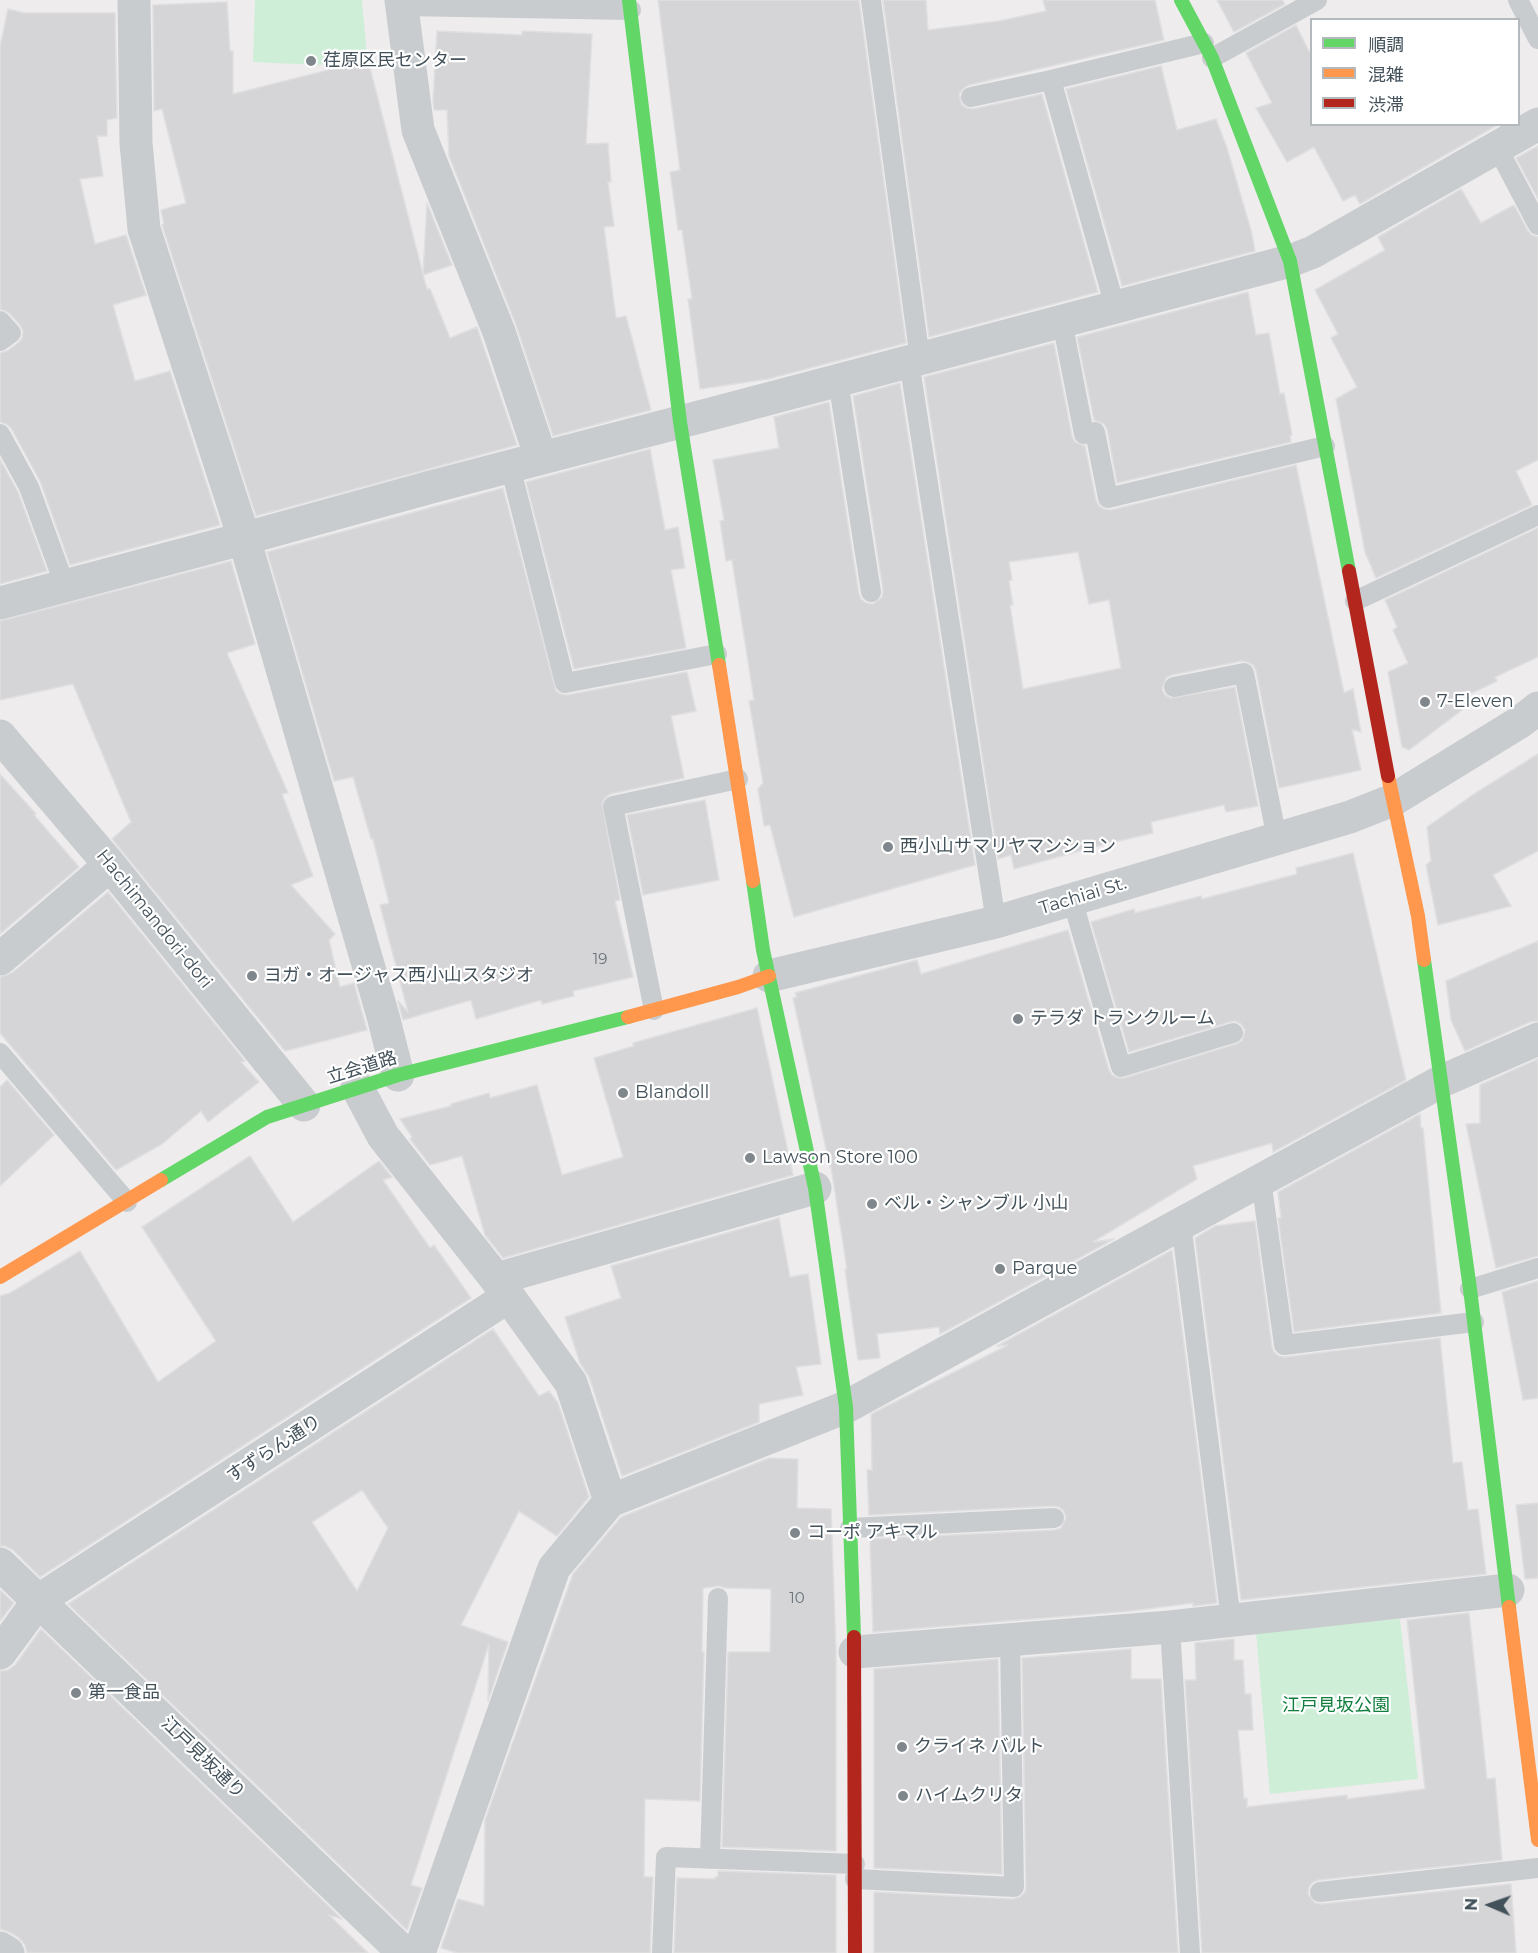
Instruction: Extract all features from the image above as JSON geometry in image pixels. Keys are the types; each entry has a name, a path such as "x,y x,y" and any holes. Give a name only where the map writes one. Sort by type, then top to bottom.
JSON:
{"street":[{"path":"134,0 136,143 144,229 244,538 383,1016 398,1076"},
{"path":"1181,0 1208,51 1290,261 1393,800 1418,916 1470,1289 1508,1590 1532,1744 1538,1840"},
{"path":"402,3 418,129 499,333 525,462"},
{"path":"630,5 680,422 738,779 763,950 815,1188 846,1407 855,1652 855,1953"},
{"path":"0,603 1290,261 1313,252 1538,124"},
{"name":"Tachiai St.","path":"769,976 996,922 1350,817 1393,800 1520,722 1538,708"},
{"name":"Hachimandori-dori","path":"0,736 111,865 304,1105"},
{"path":"0,959 111,865"},
{"name":"立会道路","path":"0,1277 267,1117 357,1087 654,1010 769,976"},
{"path":"419,1953 554,1568 610,1502 846,1407 1442,1081 1538,1039"},
{"path":"357,1087 383,1136 502,1288 571,1383 610,1502"},
{"name":"すずらん通り","path":"39,1600 502,1288 815,1188"},
{"name":"江戸見坂通り","path":"0,1564 404,1953"},
{"path":"855,1652 1170,1627 1508,1590"},
{"path":"0,1653 39,1600"},
{"path":"0,1948 8,1953"}],"lane":[{"path":"871,0 915,360 996,922"},
{"path":"971,97 1208,51 1317,0"},
{"path":"1518,0 1538,39"},
{"path":"402,3 630,5"},
{"path":"1052,80 1115,307"},
{"path":"1497,147 1538,225"},
{"path":"0,321 11,333 0,341"},
{"path":"1062,321 1084,434 1095,432 1108,498 1325,446"},
{"path":"838,380 872,592"},
{"path":"0,434 29,487 65,586"},
{"path":"525,462 565,683 717,654"},
{"path":"1355,601 1538,515"},
{"path":"1174,687 1244,673 1277,839"},
{"path":"654,1010 613,806 738,779"},
{"path":"1072,899 1121,1067 1233,1033"},
{"path":"0,1053 128,1202"},
{"path":"1261,1180 1284,1345 1474,1322"},
{"path":"1181,1223 1231,1620"},
{"path":"1470,1289 1538,1268"},
{"path":"850,1528 1054,1518"},
{"path":"710,1859 718,1598"},
{"path":"1170,1627 1190,1953"},
{"path":"662,1953 666,1857 1014,1887 1010,1640"},
{"path":"1320,1892 1538,1868"}],"green space":[{"path":"255,0 362,0 367,56 319,65 253,62"},
{"name":"江戸見坂公園","path":"1400,1619 1418,1779 1270,1794 1256,1632"}],"building":[{"path":"658,0 859,0 906,343 768,379 700,389 688,299 692,299 682,230 678,230 670,172 680,170"},
{"path":"883,0 926,0 928,30 999,21 1046,11 1043,0 1155,0 1164,40 969,85 959,94 962,105 973,109 1042,94 1098,292 929,337"},
{"path":"1217,0 1282,0 1285,4 1234,32"},
{"path":"227,2 230,51 233,51 233,94 368,60 423,274 427,203 452,265 423,275 427,289 430,289 450,338 477,327 517,445 256,516 162,225 164,224 161,210 186,203 162,109 154,111 153,5"},
{"path":"8,9 25,13 115,13 117,118 107,120 107,136 97,136 103,176 80,179 95,244 126,235 146,295 113,305 135,381 170,371 220,525 70,565 40,481 11,428 0,422 0,353 18,343 23,331 9,313 0,309 0,47"},
{"path":"1296,25 1310,53 1310,126 1496,126 1360,204 1355,195 1343,201 1314,147 1287,162 1256,108 1272,103 1246,53"},
{"path":"437,31 522,35 522,31 592,34 586,144 608,143 611,182 608,182 614,226 604,227 616,318 626,316 651,410 553,436 516,325 449,156 447,110 434,110"},
{"path":"1161,66 1177,130 1216,119 1227,148 1255,251 1122,286 1066,89"},
{"path":"1538,146 1538,199 1516,158"},
{"path":"1461,189 1481,223 1514,205 1528,231 1538,237 1538,460 1516,471 1532,505 1376,578 1365,552 1336,399 1357,387 1331,338 1338,334 1315,290 1385,250 1378,237"},
{"path":"1248,292 1256,335 1269,333 1280,394 1284,393 1292,435 1290,436 1291,442 1117,483 1107,429 1104,424 1094,420 1077,337"},
{"path":"1054,343 1072,436 1075,442 1085,446 1096,500 1104,509 1111,510 1296,465 1344,693 1353,689 1361,732 1352,729 1361,770 1279,788 1253,665 1242,661 1172,675 1166,678 1162,689 1165,695 1171,698 1235,687 1258,806 1226,812 1224,805 1151,822 1153,833 1014,869 1011,855 998,859 924,377","holes":["1078,552 1089,604 1109,600 1121,668 1023,689 1010,605 1013,605 1009,562"]},
{"path":"900,383 975,865 794,917 770,825 764,826 758,789 763,783 749,701 754,700 732,560 726,561 720,521 724,520 713,460 779,448 774,417 829,402 859,594 866,603 873,604 882,597 883,590 853,396"},
{"path":"650,449 665,530 678,527 685,568 671,570 686,648 574,669 526,482"},
{"path":"0,459 18,492 47,571 0,584"},
{"path":"503,488 556,691 567,695 687,672 696,711 671,716 684,778 610,794 602,803 620,900 615,901 633,977 573,991 574,996 542,1004 541,1000 476,1019 471,1000 403,1020 398,1001 408,1012 380,905 389,903 373,839 371,839 353,777 334,781 267,552"},
{"path":"1538,528 1538,657 1495,677 1497,681 1466,696 1470,704 1409,750 1402,747 1388,672 1408,663 1393,630 1397,627 1385,600"},
{"path":"231,561 255,644 227,653 288,793 282,794 313,876 291,885 335,934 329,940 340,987 354,983 367,1030 285,1051 112,839 131,822 73,684 0,700 0,621"},
{"path":"1538,754 1538,851 1493,875 1511,906 1438,925 1426,865 1431,861 1427,827"},
{"path":"0,774 79,867 0,934"},
{"path":"705,800 719,880 643,895 627,815"},
{"path":"1353,853 1406,1080 1273,1152 1272,1143 1193,1166 1197,1179 1093,1242 1114,1239 940,1334 939,1327 877,1334 880,1358 858,1360 831,1167 793,998 797,997 795,993 917,960 921,974 1068,930 1109,1070 1112,1075 1124,1078 1236,1044 1242,1041 1245,1030 1235,1021 1129,1052 1091,922 1134,909 1135,913 1201,896 1202,899 1297,874 1296,868"},
{"path":"108,892 245,1061 241,1062 259,1082 208,1122 201,1111 162,1144 116,1170 0,1033 0,977 12,973"},
{"path":"1538,941 1538,1021 1530,1022 1465,1051 1451,1020 1446,981"},
{"path":"757,1008 793,1175 503,1258 485,1235 462,1156 430,1165 410,1139 412,1137 400,1119 451,1106 451,1104 489,1093 490,1098 537,1085 562,1175 623,1157 594,1058 634,1046 633,1043"},
{"path":"1538,1059 1538,1256 1496,1268 1466,1124 1480,1123 1480,1085"},
{"path":"7,1080 54,1135 0,1186 0,1087"},
{"path":"1420,1114 1441,1313 1294,1332 1278,1218 1281,1218 1278,1192"},
{"path":"250,1156 293,1222 379,1161 392,1177 383,1180 430,1248 434,1245 471,1298 40,1577 13,1550 0,1546 0,1296 10,1293 80,1251 158,1382 216,1341 142,1227"},
{"path":"779,1218 790,1277 808,1274 821,1364 796,1367 803,1395 759,1404 759,1422 622,1476 589,1377 580,1363 565,1317 621,1298 611,1266"},
{"path":"1255,1221 1272,1347 1279,1356 1440,1338 1453,1463 1462,1462 1468,1510 1478,1509 1486,1574 1241,1600 1195,1238 1215,1226"},
{"path":"1172,1250 1217,1603 1193,1606 1193,1603 1131,1611 873,1632 870,1539 1055,1530 1061,1528 1066,1518 1064,1511 1053,1506 869,1515 867,1470 872,1470 871,1414 1008,1345 997,1346"},
{"path":"1538,1281 1538,1398 1523,1400 1502,1292"},
{"path":"493,1329 539,1396 549,1391 558,1403 589,1497 557,1536 519,1511 461,1625 508,1642 488,1701 489,1644 411,1885 422,1888 407,1930 68,1604","holes":["362,1490 388,1528 357,1591 312,1522"]},
{"path":"769,1458 798,1459 797,1508 831,1509 836,1652 836,1851 722,1847 728,1652 770,1652 771,1589 719,1586 703,1588 702,1652 704,1652 700,1801 645,1799 644,1877 653,1877 650,1953 457,1953 441,1948 458,1899 484,1906 485,1820 573,1574 621,1517"},
{"path":"1538,1503 1538,1578 1525,1579 1516,1505"},
{"path":"0,1590 14,1603 0,1621"},
{"path":"1469,1613 1487,1779 1495,1778 1502,1860 1319,1880 1313,1882 1309,1887 1308,1894 1315,1903 1321,1904 1511,1884 1516,1953 1202,1953 1185,1680 1196,1680 1195,1643 1234,1639 1234,1660 1243,1660 1245,1694 1251,1694 1253,1730 1238,1730 1244,1799 1247,1798 1247,1807 1347,1795 1347,1799 1425,1789 1407,1620"},
{"path":"41,1629 342,1919 329,1915 368,1953 27,1953 25,1945 18,1937 0,1929 0,1671 8,1670 15,1665"},
{"path":"1131,1649 1131,1679 1161,1679 1178,1953 874,1953 874,1892 1013,1899 1025,1892 1022,1658"},
{"path":"998,1659 1002,1874 874,1868 874,1669"},
{"path":"718,1871 836,1875 836,1953 674,1953 677,1878 715,1879 718,1877"}],"traffic: fast":[{"path":"629,0 680,422 719,665"},
{"path":"1181,0 1212,58 1290,261 1349,571"},
{"path":"753,881 763,950 815,1188 846,1407 854,1637"},
{"path":"1424,960 1470,1289 1509,1607"},
{"path":"161,1180 267,1117 398,1075 628,1017"}],"traffic: slow":[{"path":"719,665 753,881"},
{"path":"1388,776 1418,916 1424,960"},
{"path":"628,1017 738,987 769,976"},
{"path":"0,1277 161,1180"},
{"path":"1509,1607 1538,1840"}],"traffic: jam":[{"path":"1349,571 1388,776"},
{"path":"854,1637 855,1953"}],"place":[{"name":"荏原区民センター","path":"311,61"},
{"name":"7-Eleven","path":"1425,702"},
{"name":"西小山サマリヤマンション","path":"888,847"},
{"name":"ヨガ・オージャス西小山スタジオ","path":"252,976"},
{"name":"テラダ トランクルーム","path":"1018,1019"},
{"name":"Blandoll","path":"623,1093"},
{"name":"Lawson Store 100","path":"750,1158"},
{"name":"ベル・シャンブル 小山","path":"872,1204"},
{"name":"Parque","path":"1000,1269"},
{"name":"コーポ アキマル","path":"795,1533"},
{"name":"第一食品","path":"76,1693"},
{"name":"クライネ バルト","path":"902,1747"},
{"name":"ハイムクリタ","path":"903,1796"}]}
